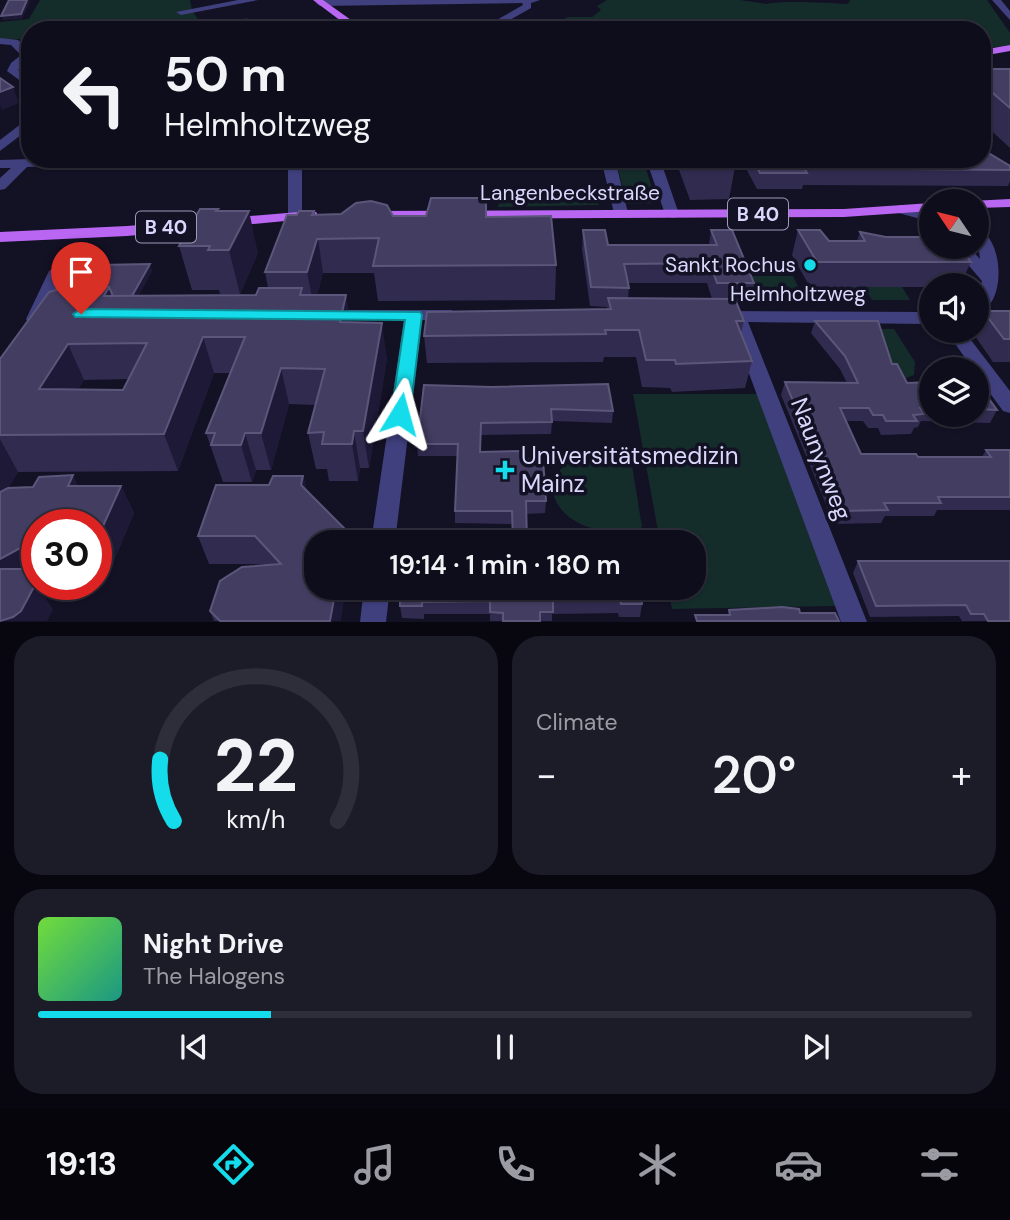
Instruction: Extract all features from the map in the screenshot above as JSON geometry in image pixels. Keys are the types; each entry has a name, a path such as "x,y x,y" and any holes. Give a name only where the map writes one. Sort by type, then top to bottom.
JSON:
{"main road":[{"path":"319,2 346,21"},
{"path":"991,51 1010,48"},
{"path":"989,204 1010,203"},
{"name":"Langenbeckstraße","path":"357,215 844,213 919,208"},
{"name":"B 40","path":"0,237 127,231 295,215 331,215"}],"street":[{"path":"181,12 254,0"},
{"path":"996,0 1010,17"},
{"path":"319,2 531,1"},
{"path":"500,21 528,6 531,1"},
{"path":"0,41 14,42 21,49"},
{"path":"21,62 12,71 21,78"},
{"path":"0,147 21,129"},
{"path":"0,164 21,163"},
{"path":"0,186 21,165"},
{"path":"295,168 295,215"},
{"path":"610,168 621,214"},
{"path":"656,168 672,214"},
{"path":"900,209 919,215"},
{"path":"971,259 992,283"},
{"path":"987,259 992,283 989,293"},
{"path":"57,271 32,324 58,320"},
{"path":"311,315 475,315"},
{"path":"385,530 414,315"},
{"name":"Helmholtzweg","path":"696,316 919,318"},
{"name":"Naunynweg","path":"737,316 854,621"},
{"path":"964,343 1010,406"},
{"path":"373,621 376,600"}],"green space":[{"path":"40,0 190,0 199,21 21,21 21,39 0,40 0,22 29,19"},
{"path":"607,0 740,0 767,4 848,4 850,0 987,0 1010,33 1010,45 991,48 991,21 560,21 568,17 592,17 601,10 597,6"},
{"path":"618,169 646,169 657,203 627,204"},
{"path":"577,190 596,190 599,205 498,207 499,202 579,202"},
{"path":"739,276 793,276 804,299 767,298 759,303 749,303"},
{"path":"810,287 858,287 865,300 815,299"},
{"path":"864,287 902,287 910,300 872,300"},
{"path":"873,329 894,329 915,362 914,375 898,381"},
{"path":"633,394 759,394 836,606 672,609 670,600 706,600 706,530 658,530"},
{"path":"598,454 631,459 642,527 636,530 593,528 575,521 561,509 554,496 554,483 560,470 575,460"}],"building":[{"path":"9,0 27,0 21,14 1,16"},
{"path":"991,69 1010,69 1010,108 991,91"},
{"path":"0,78 13,87 0,92"},
{"path":"991,154 1010,166 1010,170 804,168 991,168"},
{"path":"758,168 804,168 807,173 760,173"},
{"path":"431,198 486,198 486,217 551,216 556,265 373,266 379,238 317,239 307,272 265,272 287,215 297,215 299,211 314,211 312,215 341,214 356,203 371,201 387,205 393,216 426,216"},
{"path":"200,209 249,211 229,250 208,250 210,246 179,246"},
{"path":"583,230 605,230 608,245 717,245 711,230 732,230 754,283 717,283 710,263 624,264 629,288 591,287"},
{"path":"798,230 820,230 829,241 865,241 860,232 886,237 919,237 919,259 969,259 971,262 817,262"},
{"path":"150,264 132,296 113,296 109,287 81,287 97,265"},
{"path":"67,287 109,287 104,296 256,295 259,288 302,288 300,295 346,295 340,322 382,323 363,431 354,431 352,444 322,444 324,432 308,433 325,369 281,368 261,433 245,433 241,445 211,445 215,433 206,433 245,337 203,337 164,434 0,435 0,359 49,292","holes":["147,343 123,390 39,389 68,344"]},
{"path":"608,298 735,299 744,321 736,321 752,361 676,364 675,360 646,360 639,330 605,330 606,334 424,336 427,312 611,309"},
{"path":"989,311 1010,311 1010,339 1004,339 989,319"},
{"path":"815,321 878,321 892,364 897,364 907,383 919,382 919,414 913,415 917,421 886,421 883,415 873,415 869,408 840,408 861,454 991,457 986,450 1010,450 1010,497 938,497 941,503 884,503 888,510 839,511 785,382 858,383 845,356"},
{"path":"608,384 613,411 551,409 552,422 481,423 480,452 524,451 524,459 543,459 546,501 526,501 527,530 513,530 512,511 455,511 458,444 417,444 424,385 492,387"},
{"path":"989,399 997,410 989,410"},
{"path":"73,475 68,486 121,486 111,509 21,509 21,548 0,559 0,492 8,488 33,487 39,477"},
{"path":"273,476 303,476 301,485 345,529 304,530 304,600 334,600 330,621 220,621 210,611 220,581 242,567 281,564 255,536 198,536 216,485 269,485"},
{"path":"858,561 1010,561 1010,621 988,621 984,614 971,614 966,605 876,606"},
{"path":"0,569 21,569 21,600 27,600 21,611 0,621"},
{"path":"400,600 642,600 642,604 621,604 620,601 553,601 553,612 540,612 540,621 503,621 503,613 490,612 490,601 422,602 422,606 400,606"},
{"path":"782,607 799,609 800,613 835,613 839,621 697,621 695,615 730,615 729,610"}],"place":[{"name":"Sankt Rochus","path":"810,265"},
{"name":"Universitätsmedizin Mainz","path":"505,470"}],"route":[{"path":"81,314 414,315 400,414"}]}
